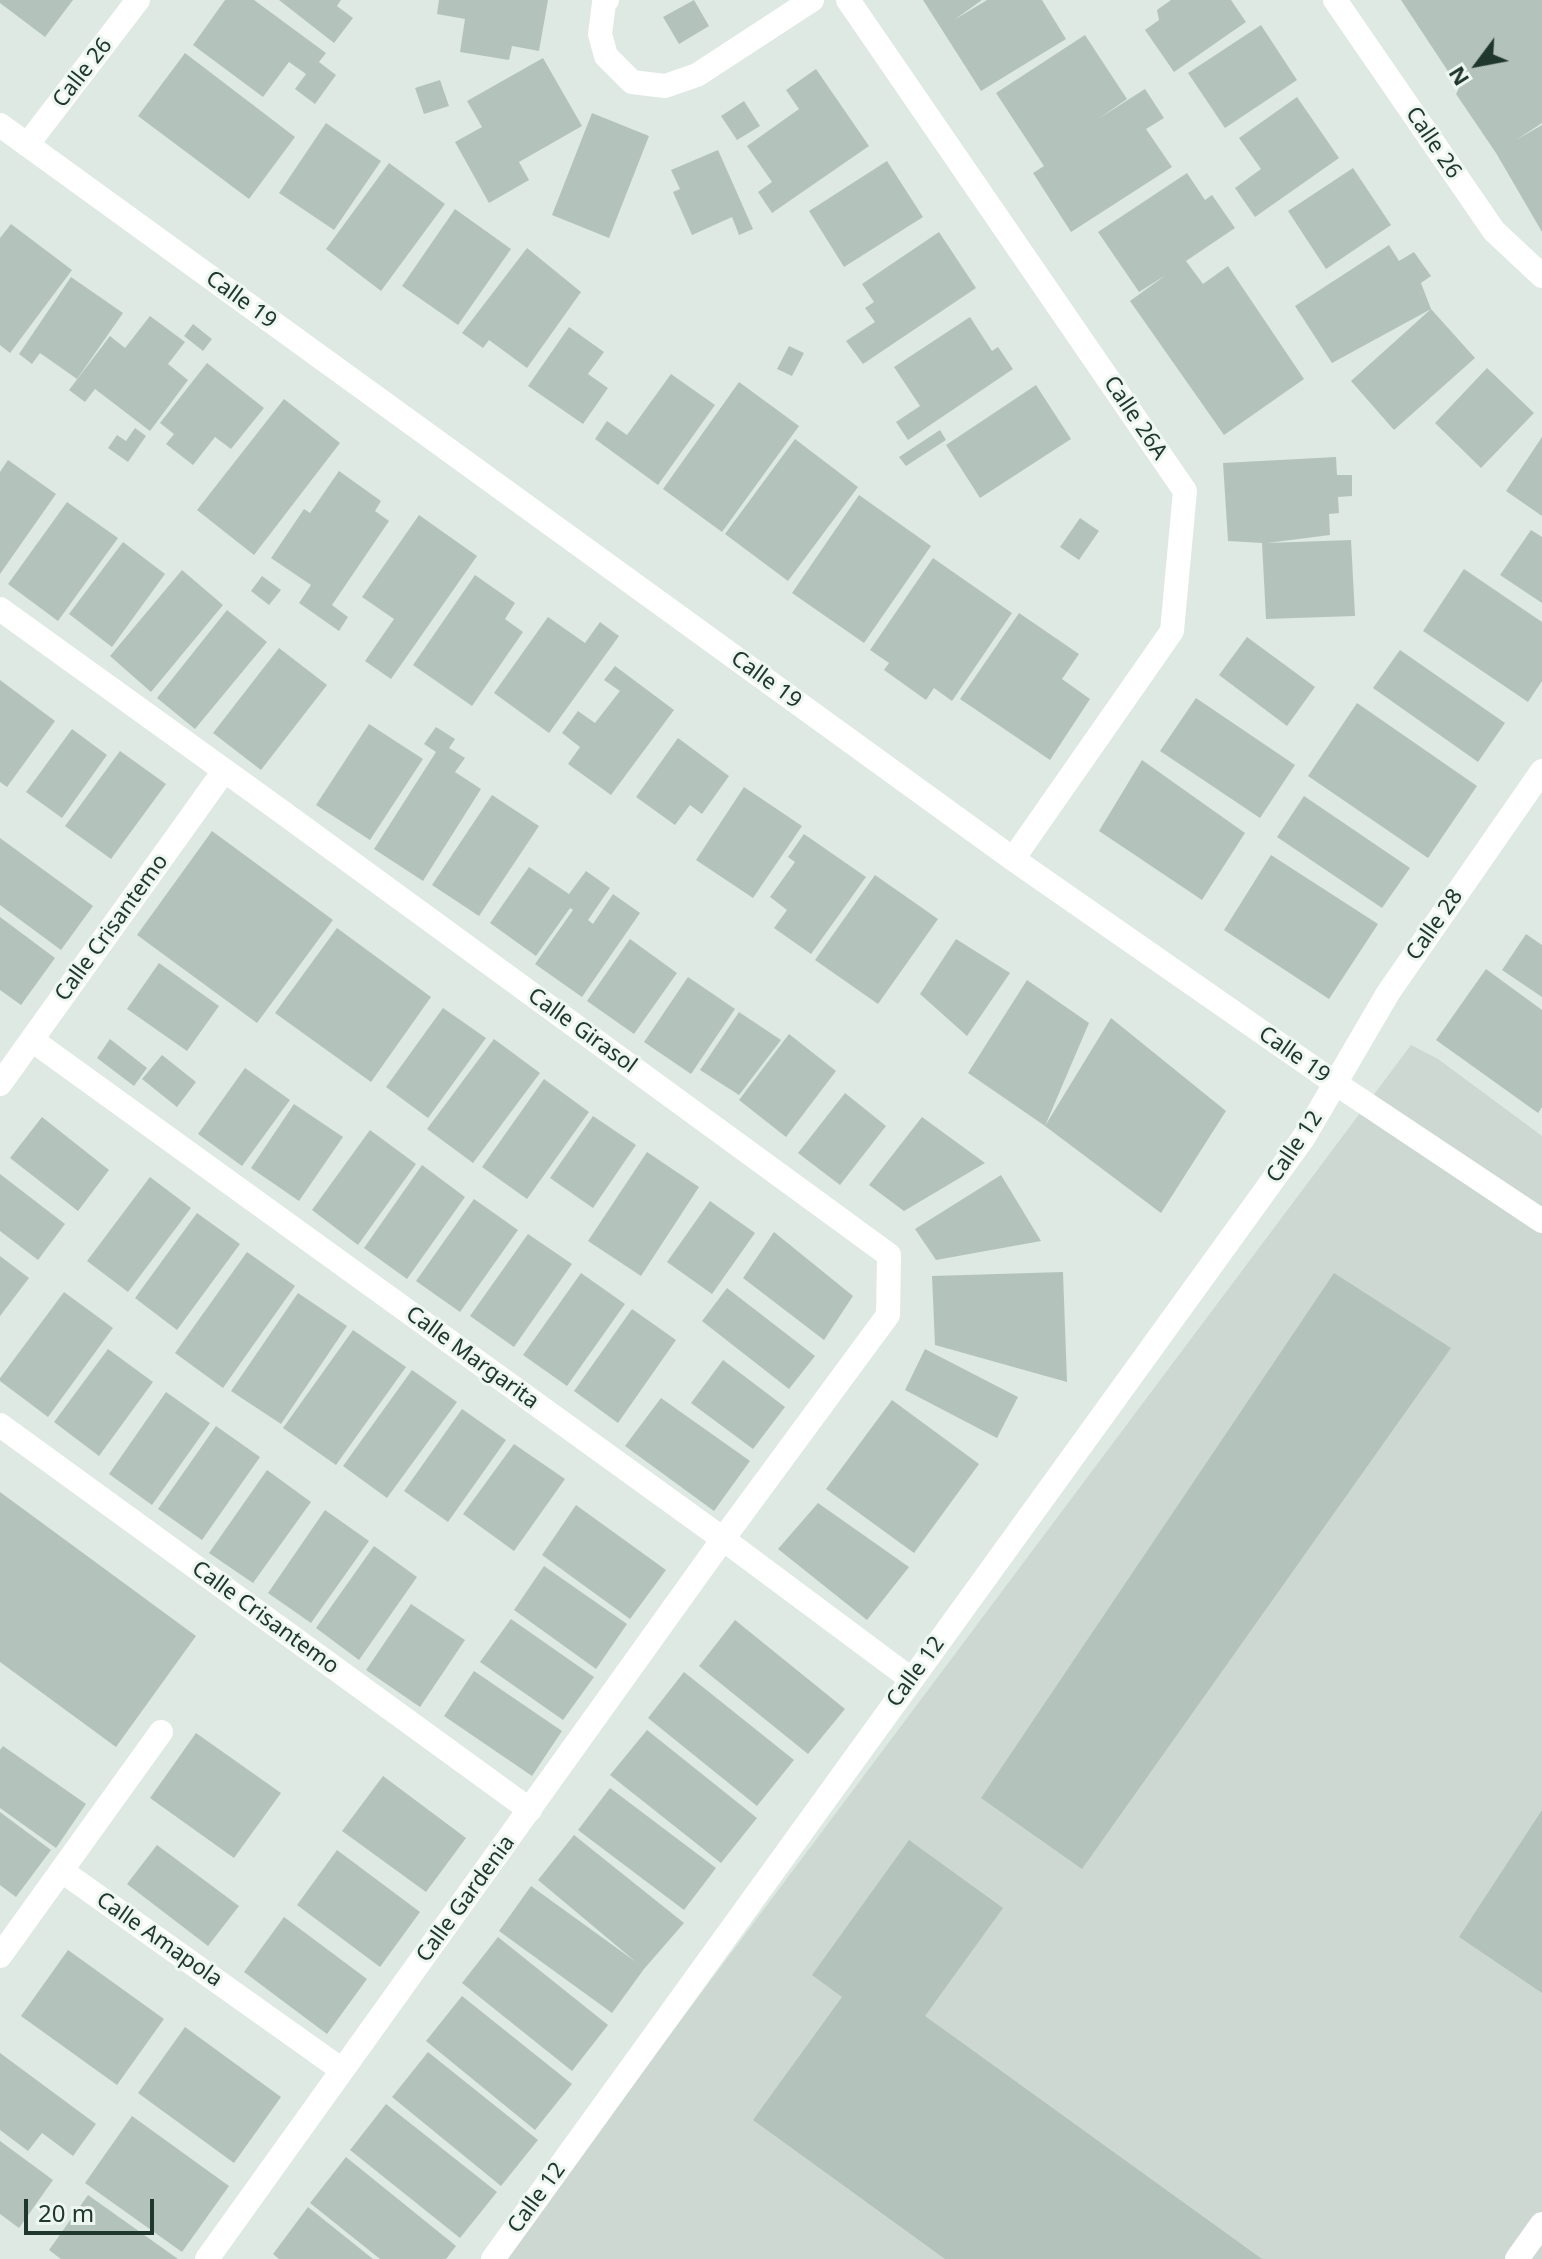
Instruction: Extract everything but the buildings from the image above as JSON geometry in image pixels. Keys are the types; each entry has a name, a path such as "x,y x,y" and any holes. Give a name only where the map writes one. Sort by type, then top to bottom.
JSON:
{"street":[{"name":"Calle 26","path":"27,145 138,0"},
{"path":"607,0 600,34 606,56 632,82 665,86 697,75 812,0"},
{"name":"Calle 26A","path":"848,0 1185,491 1172,631 1013,859"},
{"name":"Calle 26","path":"1335,0 1494,231 1542,276"},
{"name":"Calle 19","path":"0,125 1013,859 1335,1083 1542,1221"},
{"name":"Calle Girasol","path":"0,609 889,1255 888,1315 723,1539"},
{"name":"Calle Crisantemo","path":"0,1084 224,771"},
{"name":"Calle 28","path":"1335,1083 1388,993 1542,771"},
{"name":"Calle Margarita","path":"32,1040 723,1539 911,1679"},
{"name":"Calle 12","path":"493,2259 1304,1137 1335,1083"},
{"name":"Calle Crisantemo","path":"0,1425 530,1810"},
{"name":"Calle Gardenia","path":"207,2259 723,1539"},
{"path":"0,1956 161,1732"},
{"name":"Calle Amapola","path":"62,1871 342,2070"},
{"path":"1517,2259 1542,2224"}],"shaded area":[{"path":"1411,1045 1438,1059 1542,1136 1542,2259 502,2259"}]}
